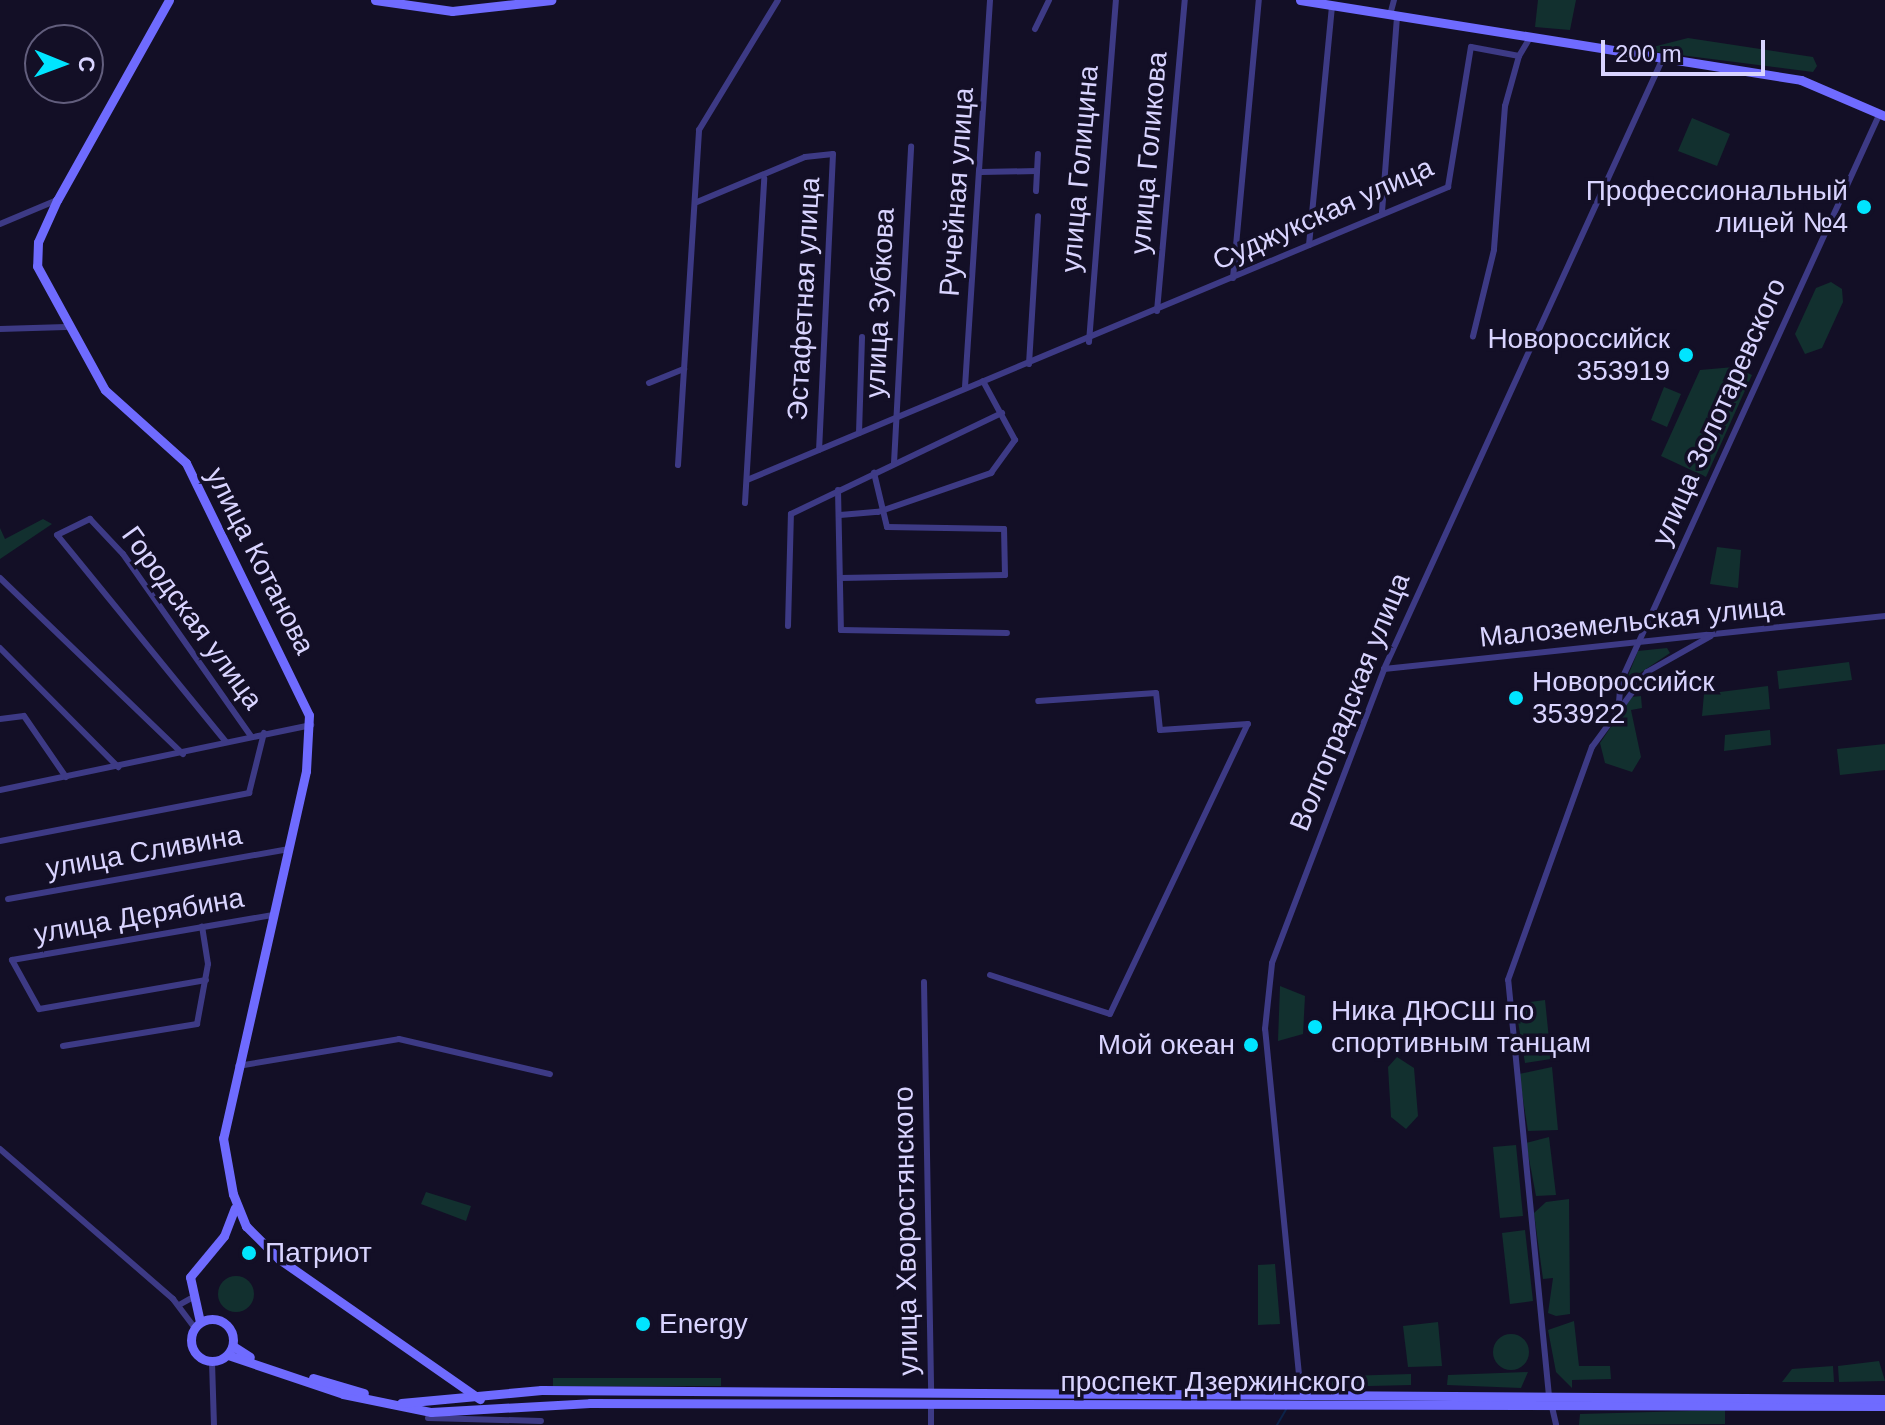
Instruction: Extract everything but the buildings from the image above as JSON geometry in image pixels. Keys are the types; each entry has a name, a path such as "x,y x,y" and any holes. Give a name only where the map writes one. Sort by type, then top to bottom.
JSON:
{"street":[{"name":"улица Котанова","path":"169,0 57,200 38,242 37,266 66,327 113,400 169,441 186,463 311,725"},
{"path":"375,0 452,11 551,0"},
{"path":"678,465 697,202 699,130 778,0"},
{"name":"Ручейная улица","path":"965,387 990,0"},
{"path":"1035,29 1049,0"},
{"name":"улица Голицина","path":"1089,342 1116,0"},
{"name":"улица Голикова","path":"1157,311 1185,0"},
{"path":"1233,278 1259,0"},
{"path":"1300,0 1801,80 1882,115"},
{"path":"1382,212 1394,0"},
{"path":"1309,245 1332,5"},
{"path":"1473,336 1494,250 1505,106 1519,56 1531,36"},
{"name":"Суджукская улица","path":"1029,364 1089,342 1452,183 1467,47 1519,56"},
{"name":"Волгоградская улица","path":"1302,1400 1268,1068 1268,984 1384,669 1663,58"},
{"name":"улица Золотаревского","path":"1619,702 1639,642 1882,115"},
{"name":"улица Зубкова","path":"894,463 911,146"},
{"name":"Эстафетная улица","path":"764,179 831,151 819,450"},
{"path":"1036,191 1038,154"},
{"path":"981,172 1037,171"},
{"path":"697,202 764,179 745,503"},
{"path":"0,224 57,200"},
{"path":"747,480 965,387 1029,364 1038,216"},
{"path":"0,329 66,327"},
{"path":"859,433 862,337"},
{"path":"649,383 684,369"},
{"path":"840,515 887,509 975,484 1015,440 983,381"},
{"path":"788,626 791,514 1002,413"},
{"path":"840,578 1003,578 1004,529 889,528 887,509 874,473"},
{"path":"838,490 841,630 1007,633"},
{"name":"Городская улица","path":"226,742 57,535 90,519 123,554 251,736"},
{"path":"0,578 183,754"},
{"name":"Малоземельская улица","path":"1384,669 1885,616"},
{"path":"1556,1425 1549,1396 1508,980 1592,747 1619,702 1679,649 1711,636"},
{"path":"1656,640 1679,649"},
{"path":"0,648 118,767"},
{"path":"990,975 1110,1014 1248,724 1160,730 1156,693 1038,701"},
{"path":"0,719 24,716 66,777"},
{"path":"0,790 311,725 288,849 223,1138 236,1216 193,1271 190,1299 201,1322"},
{"path":"0,841 249,793 264,733"},
{"name":"улица Сливина","path":"8,899 288,849"},
{"name":"улица Дерябина","path":"206,980 39,1009 12,960 273,915"},
{"path":"63,1046 197,1024 206,980 202,926"},
{"name":"улица Хворостянского","path":"924,982 929,1037 931,1425"},
{"path":"238,1066 399,1039 550,1074"},
{"path":"0,1161 3,1152 201,1322 228,1326 230,1350 212,1362"},
{"path":"227,1166 240,1222 367,1326 473,1397"},
{"path":"212,1362 195,1352 201,1322 193,1299 194,1278 240,1222"},
{"path":"179,1305 190,1299"},
{"name":"проспект Дзержинского","path":"230,1350 400,1409 541,1403 857,1398 1302,1400 1549,1396 1885,1399"},
{"name":"проспект Дзержинского","path":"230,1350 399,1403 541,1390 857,1398"},
{"path":"212,1362 214,1425"},
{"path":"428,1418 541,1423 541,1390"},
{"name":"проспект Дзержинского","path":"1302,1400 1552,1407 1885,1406"}],"green space":[{"path":"1538,0 1576,0 1570,30 1535,27"},
{"path":"1688,38 1813,57 1817,66 1813,72 1641,50"},
{"path":"1692,118 1730,134 1717,166 1678,151"},
{"path":"1831,282 1842,289 1843,302 1822,348 1805,354 1795,334 1816,288"},
{"path":"1734,367 1752,375 1706,477 1661,456 1700,370"},
{"path":"1664,387 1681,394 1667,427 1651,420"},
{"path":"43,519 52,524 0,559 0,528 5,539"},
{"path":"1717,547 1741,550 1738,588 1710,584"},
{"path":"1667,648 1670,653 1625,683 1638,651"},
{"path":"1849,662 1852,680 1779,689 1777,671"},
{"path":"1768,686 1770,709 1702,716 1704,694"},
{"path":"1641,696 1642,708 1631,710 1641,757 1632,772 1605,763 1600,743 1631,697"},
{"path":"1770,730 1771,745 1724,751 1725,735"},
{"path":"1885,744 1885,770 1840,775 1837,749"},
{"path":"1280,986 1305,996 1303,1034 1278,1041"},
{"path":"1545,1000 1551,1059 1525,1063 1515,1004"},
{"path":"1397,1057 1414,1068 1418,1116 1406,1129 1391,1117 1388,1067"},
{"path":"1552,1067 1558,1130 1528,1131 1519,1074"},
{"path":"1549,1137 1556,1195 1536,1196 1526,1143"},
{"path":"1516,1145 1523,1216 1500,1218 1493,1147"},
{"path":"426,1192 471,1206 466,1221 421,1204"},
{"path":"1569,1199 1570,1314 1556,1316 1548,1313 1553,1278 1543,1279 1534,1213 1546,1202"},
{"path":"1525,1230 1533,1301 1510,1304 1502,1233"},
{"path":"1275,1264 1280,1324 1258,1325 1258,1265"},
{"path":"236,1276 248,1282 254,1294 248,1306 236,1312 224,1306 218,1294 224,1282"},
{"path":"1574,1321 1579,1366 1610,1366 1611,1379 1572,1380 1572,1388 1556,1372 1548,1330"},
{"path":"1438,1322 1442,1366 1408,1367 1403,1326"},
{"path":"1511,1334 1524,1339 1529,1352 1524,1365 1511,1370 1498,1365 1493,1352 1498,1339"},
{"path":"1879,1361 1885,1381 1839,1382 1838,1366"},
{"path":"1833,1366 1834,1382 1782,1382 1792,1369"},
{"path":"1528,1372 1521,1388 1447,1385 1448,1375"},
{"path":"1411,1374 1411,1385 1329,1387 1312,1377"},
{"path":"553,1378 721,1378 721,1386 553,1386"},
{"path":"1725,1410 1725,1424 1579,1425 1580,1414"}],"waterway":[{"path":"1277,1425 1287,1408"}],"place":[{"name":"Профессиональный лицей №4","path":"1864,207"},
{"name":"Новороссийск 353919","path":"1686,355"},
{"name":"Новороссийск 353922","path":"1516,698"},
{"name":"Ника ДЮСШ по спортивным танцам","path":"1315,1027"},
{"name":"Мой океан","path":"1251,1045"},
{"name":"Патриот","path":"249,1253"},
{"name":"Energy","path":"643,1324"}]}
